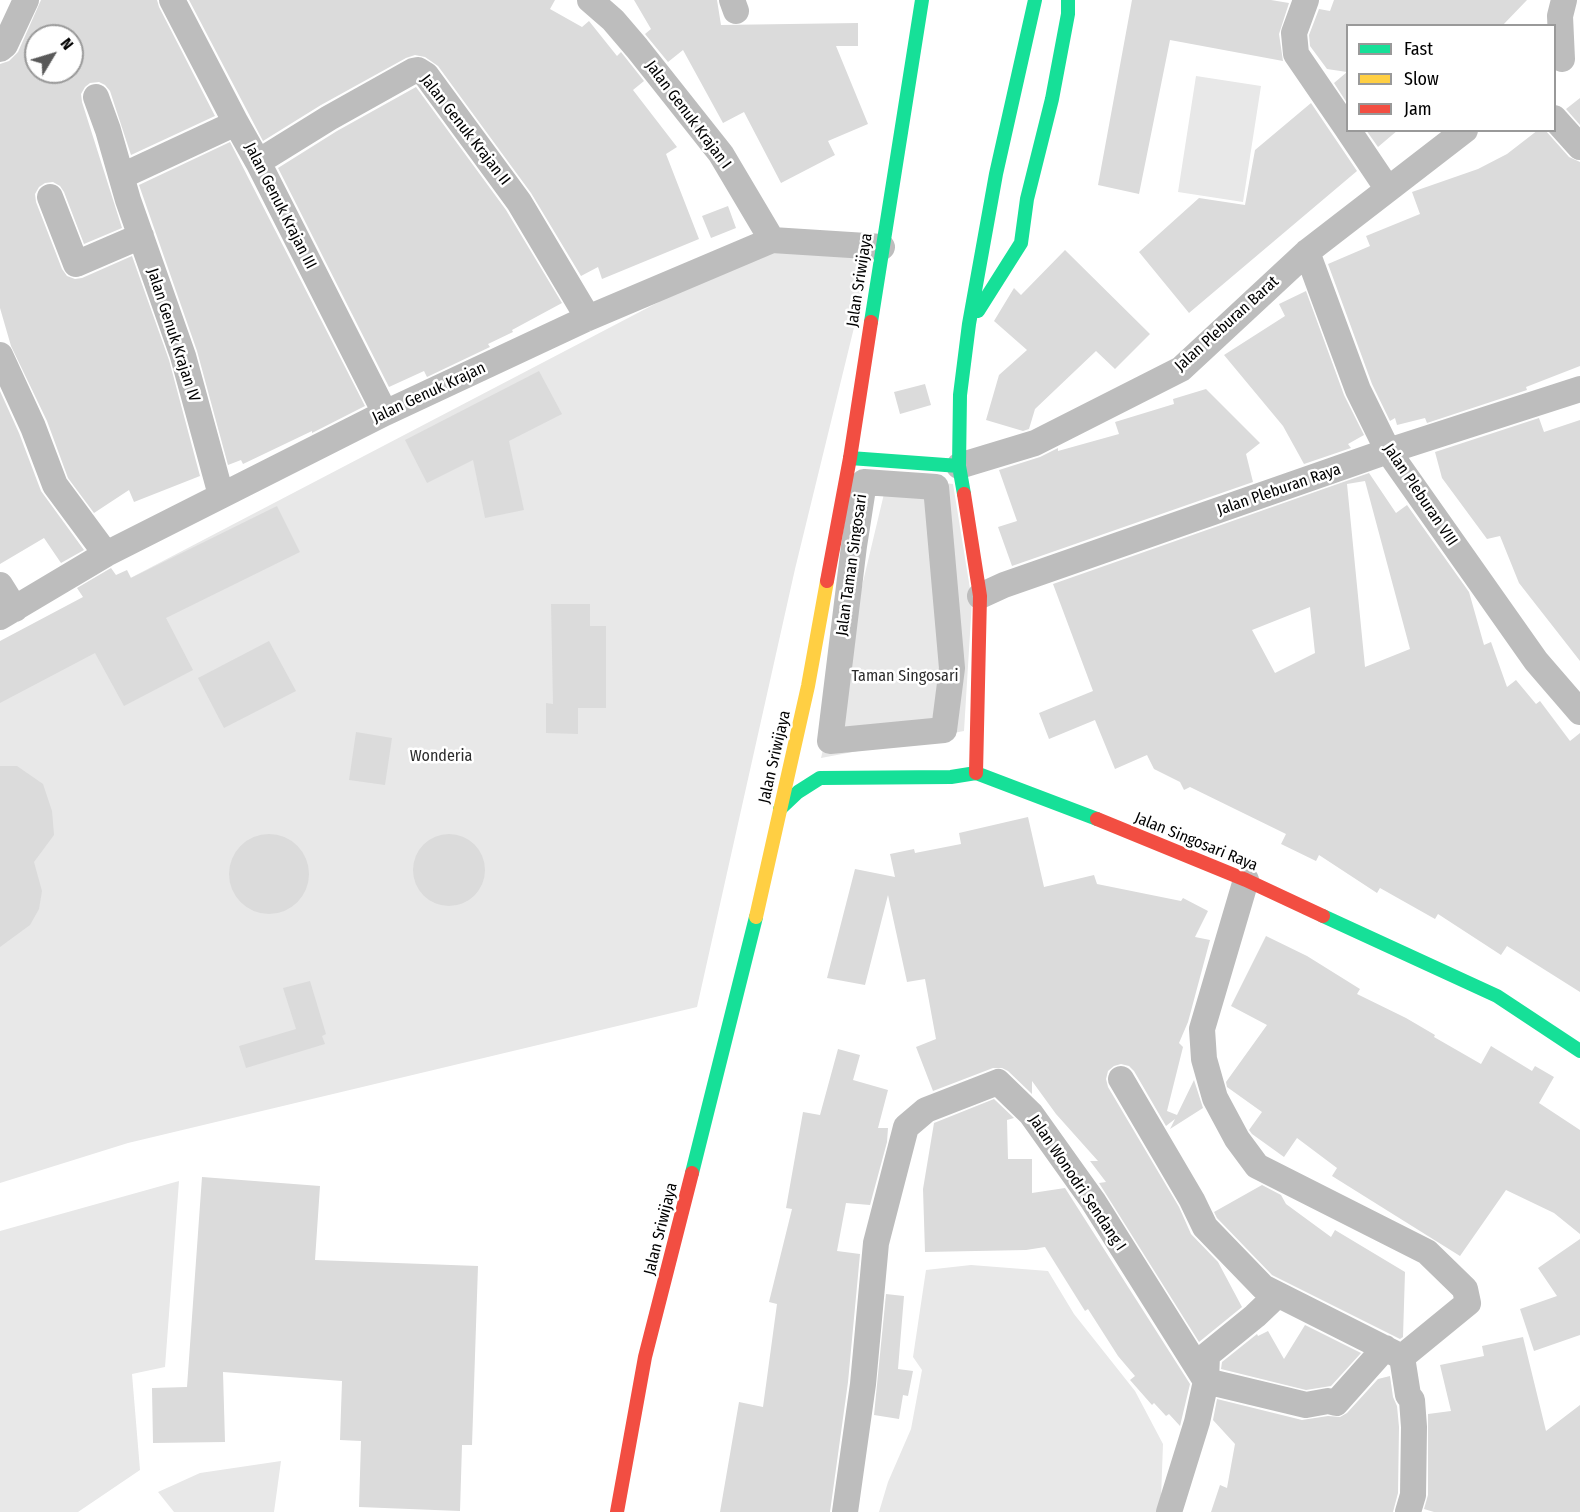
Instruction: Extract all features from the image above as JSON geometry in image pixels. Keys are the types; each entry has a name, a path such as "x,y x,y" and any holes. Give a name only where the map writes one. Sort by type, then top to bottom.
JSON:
{"main road":[{"name":"Jalan Sriwijaya","path":"616,1512 645,1357 739,989 808,686 850,458 922,0"},
{"path":"976,773 981,596 958,466 960,395 969,324 996,174 1035,0"},
{"path":"969,324 1021,243 1027,198 1052,99 1068,14 1068,0"},
{"path":"850,458 958,466"},
{"path":"780,809 798,792 811,772 792,755"},
{"name":"Jalan Singosari Raya","path":"811,772 951,777 976,773 1246,880 1497,996 1580,1051"}],"street":[{"path":"0,50 5,45 26,0"},
{"name":"Jalan Genuk Krajan III","path":"172,0 258,162 385,413"},
{"name":"Jalan Genuk Krajan I","path":"590,0 613,20 637,48 721,154 772,240"},
{"path":"1306,0 1294,33 1296,54 1346,127"},
{"path":"1564,0 1560,16 1565,56"},
{"name":"Jalan Genuk Krajan II","path":"258,162 337,114 418,70 426,75 519,202 588,318"},
{"name":"Jalan Genuk Krajan IV","path":"96,97 123,176 128,200 183,357 221,495"},
{"path":"1556,120 1580,147"},
{"path":"123,176 236,123"},
{"path":"1349,132 1388,188"},
{"name":"Jalan Pleburan Barat","path":"958,466 1035,443 1181,369 1307,252 1462,132"},
{"path":"50,197 76,264 141,236"},
{"name":"Jalan Genuk Krajan","path":"8,613 106,554 385,413 588,318 772,240 882,247"},
{"name":"Jalan Pleburan VIII","path":"1307,252 1358,390 1388,452 1536,662 1580,712"},
{"path":"0,355 33,427 55,485 106,554"},
{"name":"Jalan Pleburan Raya","path":"981,596 1004,585 1388,452 1580,389"},
{"name":"Jalan Taman Singosari","path":"864,482 936,487 952,668 944,730 830,741 852,557 864,482"},
{"path":"0,585 8,613"},
{"path":"1206,1381 1306,1405 1328,1401 1336,1403 1394,1352 1468,1303 1466,1289 1427,1252 1257,1166 1237,1139 1215,1098 1204,1059 1202,1029 1246,880"},
{"path":"1121,1079 1192,1200 1205,1227 1263,1287 1394,1352 1408,1395 1412,1400 1413,1495 1408,1512"},
{"name":"Jalan Wonodri Sendang I","path":"845,1512 863,1384 876,1243 906,1127 926,1110 998,1082 1030,1114 1093,1201 1206,1381"},
{"path":"1169,1512 1197,1422 1206,1381 1206,1355 1255,1316 1277,1295"}],"green space":[{"path":"1196,76 1261,86 1243,202 1178,192"},
{"name":"Wonderia","path":"764,247 871,258 795,569 697,1007 128,1143 0,1183 0,654 50,620"},
{"name":"Taman Singosari","path":"888,477 953,484 972,601 964,731 821,758"},
{"path":"179,1181 165,1367 132,1374 140,1470 78,1512 0,1512 0,1231"},
{"path":"971,1265 1048,1271 1074,1314 1135,1391 1163,1444 1161,1498 1156,1512 879,1512 888,1482 911,1429 922,1370 913,1357 926,1270"},
{"path":"281,1461 274,1512 174,1512 158,1492 200,1473"}],"building":[{"path":"41,0 157,0 215,116 131,155 110,91 99,82 90,83 81,94 82,102 122,228 84,244 60,186 53,182 45,183 35,194 62,269 67,276 75,279 82,278 132,256 169,360 200,476 134,502 129,490 94,513 68,478 47,421 11,346 0,308 0,64 9,61 18,52 24,38 24,84 84,84 84,24 30,24"},
{"path":"189,0 555,0 550,9 582,27 589,21 617,56 621,52 644,81 633,90 677,147 666,154 699,239 602,279 598,267 581,276 531,193 438,66 425,57 415,55 406,58 321,105 263,141"},
{"path":"634,0 717,0 721,25 858,23 858,46 836,46 868,124 828,141 835,155 781,183 744,112 723,123 683,50 668,62 645,34 651,29"},
{"path":"1132,0 1271,0 1289,3 1279,34 1283,61 1170,40 1139,194 1098,185"},
{"path":"1334,0 1527,0 1504,24 1346,24 1346,72 1327,69 1310,46 1309,35 1319,9 1330,11"},
{"path":"1346,73 1346,101 1334,83"},
{"path":"416,87 506,210 562,303 488,344 490,347 427,377 424,371 389,387 278,168 337,131"},
{"path":"1580,98 1580,125 1566,109"},
{"path":"1311,103 1357,171 1189,313 1139,252 1199,198 1245,205 1255,150"},
{"path":"1367,132 1396,132 1378,147"},
{"path":"1535,132 1547,132 1569,157 1580,162 1580,366 1526,387 1527,390 1427,423 1425,418 1397,425 1395,418 1390,421 1372,384 1328,264 1370,246 1366,236 1420,214 1412,192 1478,169 1507,154"},
{"path":"230,142 365,406 243,464 241,460 228,465 197,351 139,185"},
{"path":"728,206 736,228 711,238 702,216"},
{"path":"1065,250 1150,334 1115,369 1096,351 1035,409 1029,429 1023,431 986,420 999,375 1027,350 994,321 1014,288 1021,295"},
{"path":"1306,291 1344,395 1364,435 1348,444 1351,448 1304,464 1283,426 1224,355 1285,316 1279,304"},
{"path":"539,371 562,414 509,441 524,510 485,518 473,460 427,483 405,440"},
{"path":"925,384 931,405 900,414 894,392"},
{"path":"1206,389 1260,443 1246,454 1253,482 1012,566 998,527 1017,521 999,470 1040,457 1058,448 1058,451 1119,434 1115,422 1174,404 1173,399"},
{"path":"0,391 41,491 84,550 61,563 44,538 0,564"},
{"path":"1539,418 1544,432 1580,420 1580,661 1519,583 1500,536 1487,539 1442,478 1435,452"},
{"path":"1369,473 1396,513 1407,505 1469,592 1484,645 1491,642 1507,687 1516,680 1536,704 1540,701 1570,741 1580,733 1580,992 1507,946 1501,955 1438,914 1435,919 1380,888 1377,893 1319,855 1316,861 1281,844 1286,834 1190,787 1184,790 1180,782 1154,769 1147,755 1115,769 1095,720 1049,739 1039,713 1093,691 1053,584","holes":["1365,481 1410,649 1365,667 1347,484","1310,607 1315,653 1275,673 1252,630"]},
{"path":"277,506 300,552 166,618 193,670 124,706 95,653 0,703 0,641 83,597 77,588 111,568 116,575 127,570 131,578"},
{"path":"551,604 590,604 590,626 606,626 606,708 578,708 578,734 546,733 546,703 553,704"},
{"path":"269,641 296,691 224,728 198,678"},
{"path":"356,732 392,738 385,785 349,780"},
{"path":"0,766 17,766 43,784 52,811 54,835 34,862 42,891 39,909 30,925 0,947"},
{"path":"1028,817 1044,887 1094,875 1097,884 1181,901 1183,898 1208,911 1195,937 1210,940 1188,1022 1179,1043 1183,1047 1167,1111 1177,1115 1194,1080 1203,1108 1170,1129 1175,1119 1166,1126 1129,1066 1121,1064 1114,1066 1108,1071 1106,1079 1108,1087 1179,1207 1191,1234 1218,1262 1242,1307 1199,1342 1099,1183 1106,1182 1090,1161 1098,1161 1056,1114 1032,1081 1032,1094 1008,1071 993,1068 933,1091 916,1047 936,1039 925,979 907,982 888,895 865,985 827,978 855,869 895,877 890,854 914,849 915,853 961,844 959,833"},
{"path":"269,834 284,837 297,846 306,859 309,874 306,889 297,902 284,911 269,914 254,911 241,902 232,889 229,874 232,859 241,846 254,837"},
{"path":"449,834 469,840 479,850 485,870 479,890 469,900 449,906 429,900 419,890 413,870 419,850 429,840"},
{"path":"1266,936 1307,956 1360,989 1357,994 1406,1018 1481,1064 1491,1046 1532,1071 1535,1066 1554,1077 1539,1103 1580,1130 1580,1234 1554,1213 1506,1190 1460,1256 1332,1176 1337,1168 1297,1138 1284,1157 1252,1134 1249,1130 1262,1112 1227,1087 1226,1082 1267,1025 1231,1006"},
{"path":"310,981 326,1034 322,1036 325,1044 246,1068 239,1046 296,1029 283,988"},
{"path":"838,1049 860,1055 853,1080 888,1090 878,1128 888,1128 887,1142 870,1205 846,1203 837,1251 860,1254 848,1382 830,1512 720,1512 739,1402 763,1407 777,1304 769,1302 792,1209 786,1208 803,1112 820,1115"},
{"path":"994,1099 1014,1118 1007,1120 1008,1159 1032,1159 1032,1193 1065,1188 1190,1384 1180,1426 1169,1414 1166,1416 1154,1403 1152,1405 1130,1380 1135,1376 1118,1356 1088,1309 1085,1311 1045,1247 1026,1250 925,1252 923,1189 934,1123"},
{"path":"202,1177 320,1186 315,1260 478,1266 472,1445 462,1445 460,1511 359,1507 361,1441 340,1440 342,1381 223,1372 225,1442 153,1443 152,1388 187,1387"},
{"path":"1262,1185 1281,1195 1286,1204 1331,1237 1335,1230 1405,1272 1403,1337 1400,1339 1272,1275 1217,1218 1214,1212"},
{"path":"1580,1239 1580,1335 1534,1351 1520,1309 1557,1296 1538,1268"},
{"path":"886,1294 904,1296 898,1369 913,1371 908,1396 903,1395 899,1419 874,1415"},
{"path":"1305,1325 1361,1353 1331,1386 1306,1390 1221,1369 1222,1362 1257,1334 1258,1336 1268,1331 1284,1359"},
{"path":"1523,1337 1546,1431 1580,1405 1580,1512 1434,1512 1424,1509 1428,1495 1428,1414 1451,1411 1440,1365 1484,1356 1482,1346"},
{"path":"1390,1376 1399,1427 1398,1493 1393,1512 1211,1512 1220,1485 1227,1488 1235,1444 1213,1420 1217,1399 1302,1420 1328,1416 1340,1417 1347,1413 1378,1379"}],"traffic: fast":[{"path":"871,322 922,0"},
{"path":"964,494 959,466 960,395 969,324 996,174 1035,0"},
{"path":"978,311 1021,243 1027,199 1052,99 1068,14 1068,0"},
{"path":"850,458 959,466"},
{"path":"780,809 798,792 820,778 951,777 976,773 1097,819"},
{"path":"1323,916 1497,996 1580,1051"},
{"path":"692,1173 756,917"}],"traffic: slow":[{"path":"756,917 808,686 827,581"}],"traffic: jam":[{"path":"827,581 850,458 871,322"},
{"path":"964,494 980,596 976,773"},
{"path":"1097,819 1246,880 1323,916"},
{"path":"617,1512 645,1357 692,1173"}]}
